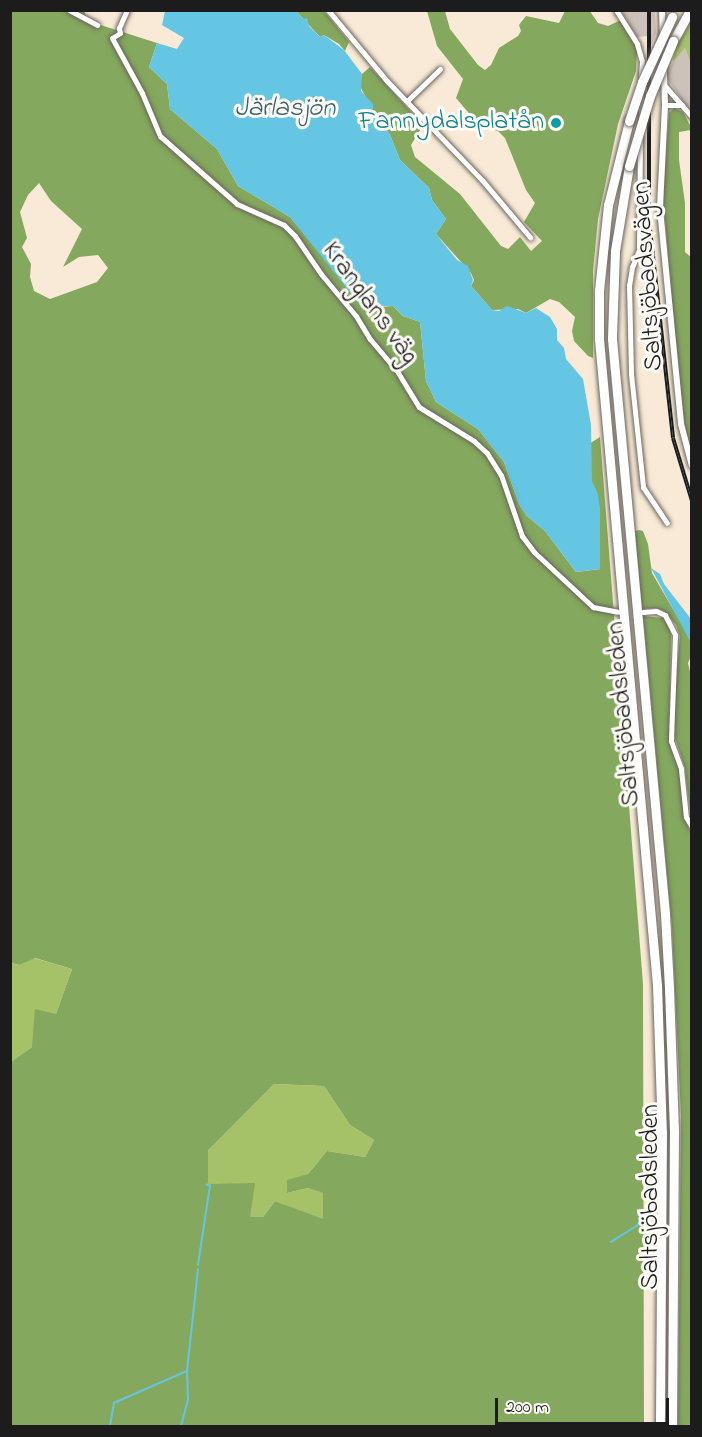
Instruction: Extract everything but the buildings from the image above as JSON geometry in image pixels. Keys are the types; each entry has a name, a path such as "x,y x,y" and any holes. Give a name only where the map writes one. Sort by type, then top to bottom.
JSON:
{"highway":[{"name":"Saltsjöbadsleden","path":"672,1426 674,1132 665,914 612,339 615,251 629,166 650,96 690,10"},
{"name":"Saltsjöbadsleden","path":"660,1426 662,1132 657,985 599,339 599,291 608,206 629,121 642,82 674,14"}],"street":[{"path":"69,10 97,25"},
{"name":"Kranglans väg","path":"127,10 119,28 120,33 112,38 142,93 160,136 237,204 284,225 295,236 321,274 356,316 370,339 397,371 419,407 474,441 487,453 501,475 522,536 534,552 593,607 618,612"},
{"path":"328,10 407,101 482,180 530,237"},
{"path":"616,10 632,33 642,61 639,250 632,267 629,285 629,342 635,414 643,487 667,523"},
{"name":"Saltsjöbadsvägen","path":"662,10 665,105 660,209 681,424 692,466"},
{"path":"407,101 440,69"},
{"path":"665,86 692,117"},
{"path":"665,105 682,105"},
{"path":"643,612 656,611 665,615 675,634 670,712 671,741 681,768 686,817 692,827"}],"shaded area":[{"path":"621,11 655,11 656,33 648,52 648,36 637,37"},
{"path":"685,48 691,64 691,112 666,77 673,62"}],"green space":[{"path":"589,10 598,23 608,26 621,20 632,35 637,51 636,71 618,124 598,219 593,271 593,358 588,356 574,341 572,331 575,317 559,302 550,299 526,313 518,309 492,310 471,286 474,280 471,273 436,234 446,219 432,200 429,188 400,160 390,135 373,112 360,86 362,74 370,67 423,125 411,145 415,157 460,194 501,246 508,249 520,237 531,251 542,241 524,222 535,203 526,190 505,138 498,131 480,126 456,98 463,79 437,46 427,11 445,11 450,29 478,65 485,70 491,65 499,48 518,36 521,31 519,25 526,16 559,23 565,11"},
{"path":"11,11 84,11 88,21 157,43 149,67 167,84 170,109 217,149 238,186 290,217 325,259 380,307 393,306 403,316 420,322 426,381 436,402 478,429 504,462 519,504 527,516 545,531 576,572 600,569 600,510 585,465 589,444 600,437 643,984 644,1426 11,1426 10,1063 32,1047 35,1009 56,1014 72,969 35,958 20,965 11,963","holes":["39,183 51,201 82,229 63,267 79,257 98,255 108,268 97,282 50,299 34,291 30,277 31,264 22,247 27,238 20,212 28,195","274,1084 324,1086 350,1125 374,1140 365,1157 327,1151 308,1174 287,1180 287,1193 308,1188 323,1193 323,1219 275,1201 263,1217 250,1217 255,1183 208,1184 208,1150"]},
{"path":"296,11 324,11 349,42 345,51 339,44 324,35 320,37"},
{"path":"691,20 691,64 685,48 673,62 674,52"},
{"path":"674,108 683,112 691,127 691,130 679,132 679,160 685,203 685,252 692,258 691,454 684,420 675,339 663,195 669,113"},
{"path":"635,531 643,531 648,544 652,573 691,640 691,656 688,663 692,680 691,821 685,768 675,738 673,712 680,636 676,625 664,611 656,608 642,609"},
{"path":"643,616 663,618 669,625 671,635 669,742 679,768 684,818 691,833 691,1426 678,1426 681,1116 672,927"},
{"path":"34,958 72,969 56,1014 32,1047 11,1063 10,963 20,965"},
{"path":"274,1084 324,1086 350,1125 374,1140 365,1157 327,1151 308,1174 287,1193 308,1188 324,1193 323,1220 275,1201 263,1217 250,1217 207,1185 208,1149"}],"water":[{"name":"Järlasjön","path":"165,11 296,11 303,19 307,18 309,26 320,37 324,35 344,50 362,74 361,91 373,104 373,112 390,135 400,160 429,188 432,200 446,219 436,234 457,260 468,266 473,280 471,286 492,310 499,311 507,306 526,313 536,308 550,317 557,329 557,340 564,348 566,359 583,379 591,425 592,481 598,494 600,510 600,569 576,572 545,531 527,516 519,504 504,462 478,429 436,402 426,381 420,322 403,316 393,306 361,306 290,217 238,186 217,149 170,109 167,84 149,67 157,43 177,49 184,38 162,25"},
{"path":"651,568 660,574 664,584 691,619 691,643"}],"waterway":[{"path":"198,1265 210,1186 207,1185"},
{"path":"611,1242 637,1226 649,1203"},
{"path":"181,1426 188,1400 187,1371 198,1270"},
{"path":"110,1426 114,1403 187,1371"}],"railway":[{"path":"649,10 649,220 673,438 692,501"}],"place":[{"name":"Fannydalsplatån","path":"556,123"}]}
